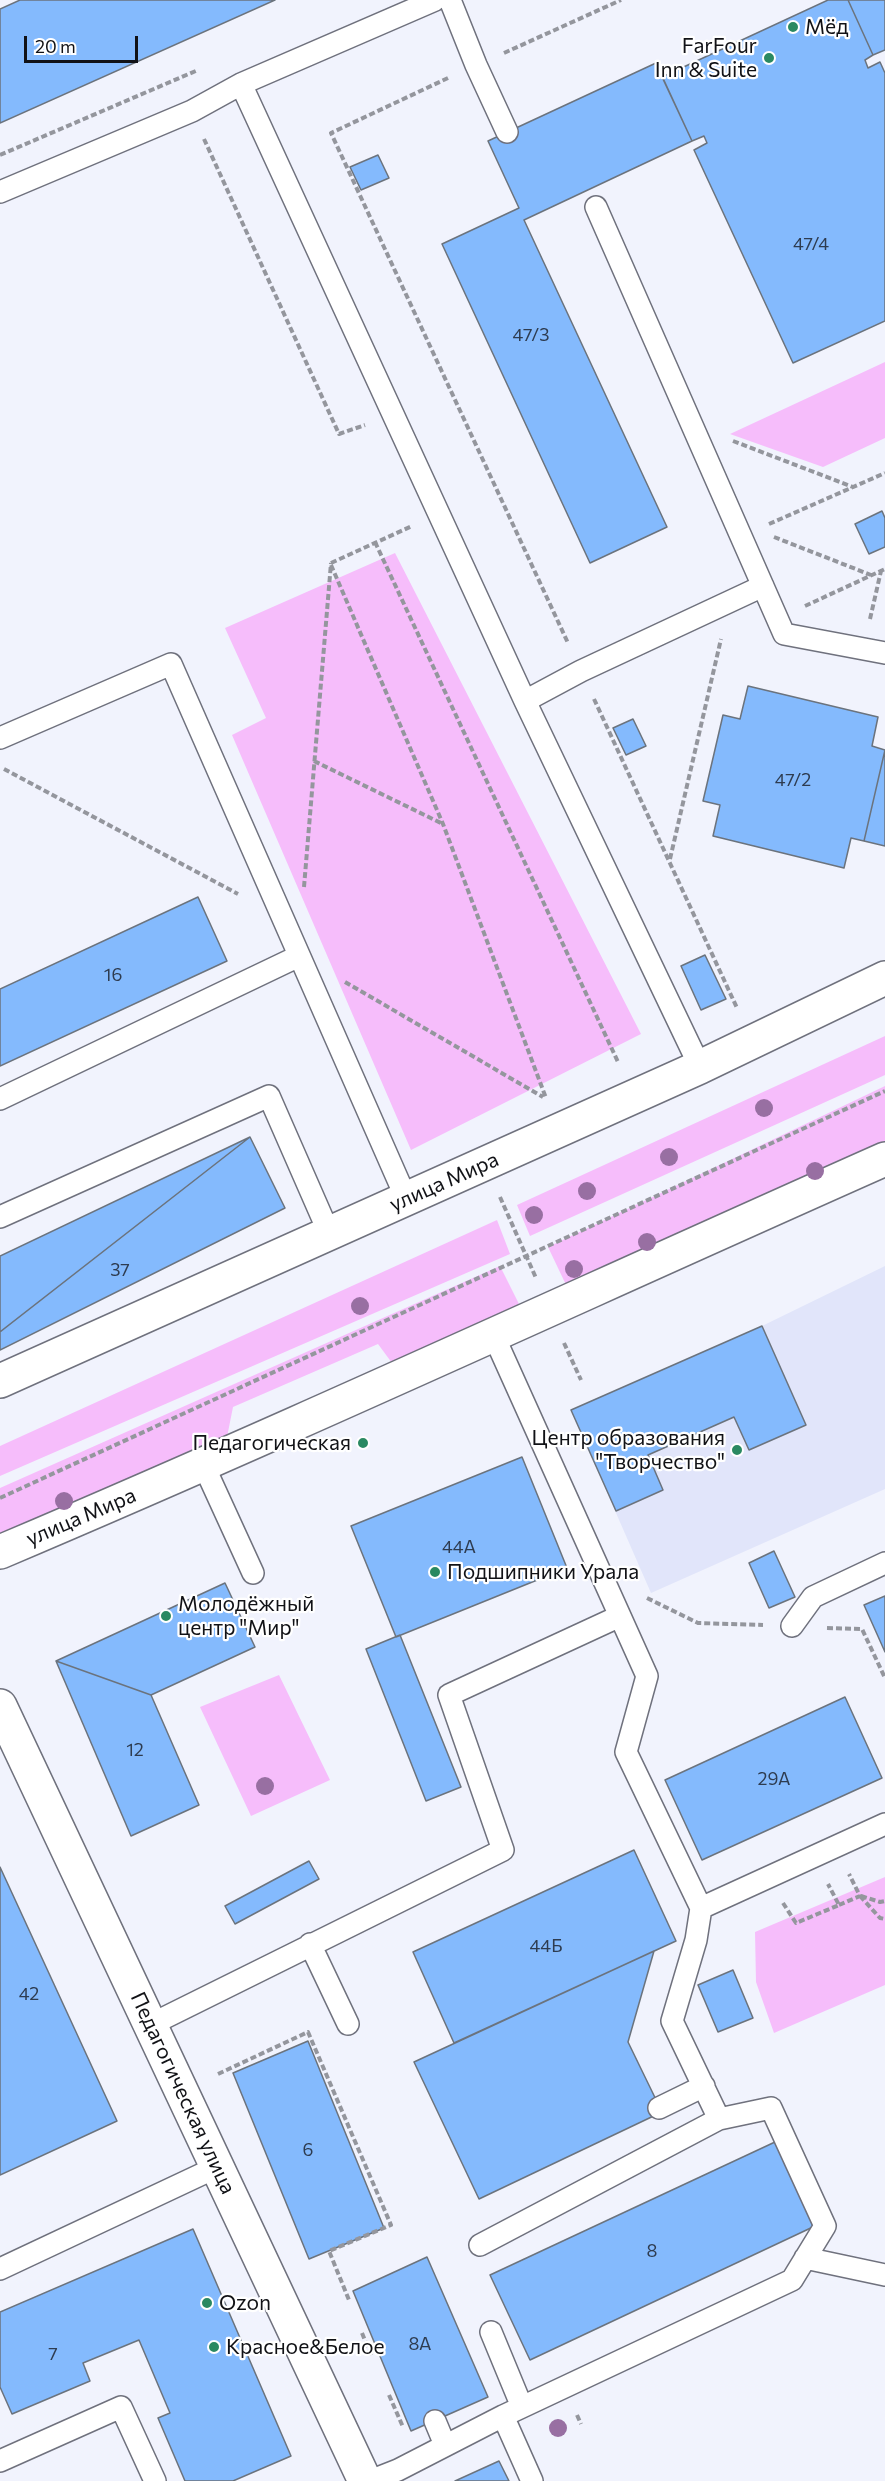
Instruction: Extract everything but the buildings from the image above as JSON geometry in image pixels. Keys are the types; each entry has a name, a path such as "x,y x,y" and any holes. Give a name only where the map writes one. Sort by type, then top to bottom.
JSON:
{"street":[{"name":"улица Мира","path":"0,1381 700,1067 885,978"},
{"name":"улица Мира","path":"0,1552 204,1466 885,1159"},
{"name":"Педагогическая улица","path":"0,1706 365,2481"}],"lane":[{"path":"0,192 192,111 241,84 435,0"},
{"path":"450,0 476,65 507,132"},
{"path":"241,84 525,701 700,1067"},
{"path":"596,207 693,426 749,533 763,586 784,634 885,653"},
{"path":"525,701 581,671 763,586"},
{"path":"0,738 171,663 406,1198"},
{"path":"0,1099 299,956"},
{"path":"0,1217 269,1096 329,1233"},
{"path":"493,1334 646,1676 626,1752 701,1908 696,1940 672,2021 719,2119"},
{"path":"204,1466 253,1573"},
{"path":"792,1626 813,1597 885,1563"},
{"path":"150,2025 503,1850 450,1695 620,1616"},
{"path":"701,1908 885,1824"},
{"path":"310,1944 348,2024"},
{"path":"659,2108 704,2086"},
{"path":"370,2481 398,2470 512,2411 792,2280 825,2226 771,2108 719,2119 480,2245"},
{"path":"0,2269 217,2167"},
{"path":"805,2259 885,2275"},
{"path":"491,2332 532,2481"},
{"path":"0,2461 121,2407 154,2481"},
{"path":"435,2421 446,2445"}],"path":[{"path":"621,0 331,133 738,1009"},
{"path":"0,155 208,66"},
{"path":"192,111 339,434"},
{"path":"693,426 853,487"},
{"path":"749,533 885,472"},
{"path":"331,563 417,523"},
{"path":"749,533 871,575"},
{"path":"375,542 617,1063"},
{"path":"303,898 331,563"},
{"path":"299,956 546,1099 442,824 331,563"},
{"path":"777,618 883,570"},
{"path":"862,649 883,570"},
{"path":"669,860 730,603"},
{"path":"314,761 442,824"},
{"path":"0,767 283,919"},
{"path":"0,1498 885,1091"},
{"path":"486,1163 581,1380"},
{"path":"602,1576 698,1623 862,1629 885,1678"},
{"path":"834,1847 860,1896 880,1918 885,1919"},
{"path":"814,1856 839,1905"},
{"path":"767,1878 796,1923 860,1896 880,1902 885,1900"},
{"path":"218,2074 308,2032 391,2225 328,2251 349,2300"},
{"path":"362,2333 372,2358"},
{"path":"389,2395 405,2430"}],"shaded area":[{"path":"885,362 885,438 823,467 730,434"},
{"path":"395,553 641,1034 411,1150 232,735 266,718 225,628"},
{"path":"885,1036 885,1075 530,1236 517,1205"},
{"path":"885,1086 885,1144 568,1289 548,1247"},
{"path":"497,1220 510,1254 0,1476 0,1446"},
{"path":"500,1266 521,1308 392,1363 378,1344 233,1407 226,1442 0,1540 0,1488"},
{"name":"Центр образования \"Творчество\"","path":"885,1266 885,1489 651,1593 571,1410 762,1326"},
{"path":"279,1675 330,1780 251,1816 200,1707"},
{"path":"885,1877 885,1985 774,2033 756,1982 755,1932"}],"place":[{"name":"Мёд","path":"793,27"},
{"name":"FarFour Inn & Suite","path":"769,58"},
{"name":"Педагогическая","path":"363,1443"},
{"name":"Центр образования \"Творчество\"","path":"737,1450"},
{"name":"Подшипники Урала","path":"435,1572"},
{"name":"Молодёжный центр \"Мир\"","path":"166,1616"},
{"name":"Ozon","path":"207,2303"},
{"name":"Красное&Белое","path":"214,2347"}]}
